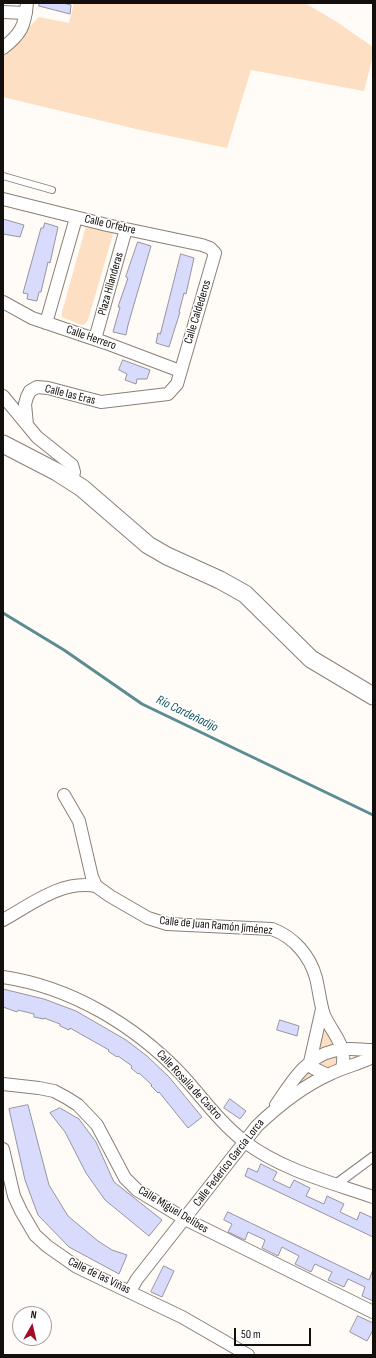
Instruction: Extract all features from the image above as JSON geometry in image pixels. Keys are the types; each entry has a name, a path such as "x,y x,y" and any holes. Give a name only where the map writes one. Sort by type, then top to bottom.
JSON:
{"main road":[{"path":"3,444 77,484 138,538 167,556 220,580 245,594 311,658 373,696"}],"street":[{"path":"3,12 27,8 22,29 16,38 3,48"},
{"name":"Calle Orfebre","path":"3,199 76,218 202,245 210,248 215,253"},
{"path":"46,323 76,218"},
{"name":"Plaza Hilanderas","path":"95,340 126,229"},
{"name":"Calle Caldederos","path":"180,371 215,253"},
{"name":"Calle Herrero","path":"3,302 32,318 180,371"},
{"name":"Calle las Eras","path":"27,425 25,404 30,391 37,387 48,388 101,402 168,394 177,384 180,371"},
{"path":"3,396 14,412 36,437 72,465 77,484"},
{"path":"64,796 79,821 92,877 96,886"},
{"path":"3,920 58,890 78,884 96,886"},
{"name":"Calle de Juan Ramón Jiménez","path":"96,886 126,906 159,922 272,930 280,932 295,943 312,967 322,1009 343,1049"},
{"name":"Calle Rosalía de Castro","path":"3,977 69,996 118,1021 163,1056 225,1124 256,1150 281,1163 335,1185 373,1197"},
{"name":"Calle de Juan Ramón Jiménez","path":"310,1062 322,1009"},
{"path":"328,1075 313,1068 310,1062 328,1053 343,1049 373,1050"},
{"path":"342,1068 343,1049"},
{"name":"Calle Federico García Lorca","path":"271,1112 328,1075 342,1068 373,1057"},
{"name":"Calle Federico García Lorca","path":"130,1291 137,1279 244,1141 271,1112 298,1075 310,1062"},
{"name":"Calle Miguel Delibes","path":"3,1084 54,1091 78,1105 97,1125 125,1178 137,1190 185,1219 373,1312"},
{"name":"Calle de las Viñas","path":"3,1149 14,1196 35,1235 61,1257 77,1267 182,1317 248,1355"},
{"path":"335,1185 373,1157"}],"lane":[{"path":"3,176 52,190"}],"shaded area":[{"path":"74,3 305,3 337,22 373,47 373,56 364,91 251,70 227,148 136,129 3,97 3,56 9,52 39,17 69,23"},
{"path":"86,226 114,231 88,320 85,324 81,325 62,317 62,312"},
{"path":"321,1023 336,1046 315,1053"},
{"path":"339,1054 334,1067 328,1069 316,1063"},
{"path":"308,1068 319,1075 288,1094"}],"building":[{"path":"40,3 63,3 71,5 70,14 39,6"},
{"path":"3,219 24,225 20,237 3,234"},
{"path":"45,223 58,227 50,263 48,262 41,292 39,292 37,301 27,299 28,294 23,293 41,228 43,228"},
{"path":"138,242 151,246 126,335 113,332 120,307 118,307 128,278 126,277"},
{"path":"181,254 194,258 186,294 184,293 180,312 169,347 156,343 158,333 160,334"},
{"path":"123,360 150,370 147,379 137,379 136,384 125,380 127,374 119,370"},
{"path":"3,989 44,999 76,1011 126,1040 147,1056 169,1077 202,1117 188,1128 159,1092 158,1093 139,1073 138,1074 131,1068 132,1066 108,1051 109,1050 70,1028 69,1030 60,1026 60,1024 44,1018 34,1017 34,1014 18,1010 17,1012 3,1007"},
{"path":"280,1020 299,1026 297,1036 277,1030"},
{"path":"230,1099 246,1111 240,1119 224,1108"},
{"path":"28,1105 49,1185 68,1216 98,1241 112,1250 127,1255 119,1274 69,1247 38,1215 25,1180 9,1109"},
{"path":"60,1108 79,1119 96,1142 114,1182 162,1220 149,1236 105,1200 86,1173 65,1132 50,1113"},
{"path":"261,1164 277,1172 273,1180 290,1188 294,1180 310,1188 306,1196 324,1204 327,1196 344,1204 340,1212 357,1220 360,1212 373,1218 373,1237 245,1176 248,1168 257,1172"},
{"path":"228,1212 369,1280 373,1269 373,1301 362,1296 365,1287 348,1279 344,1287 328,1280 332,1272 315,1264 311,1272 295,1264 299,1256 282,1247 278,1256 262,1248 265,1240 248,1232 245,1240 228,1232 232,1224 224,1220"},
{"path":"164,1266 174,1271 162,1297 151,1292"},
{"path":"358,1316 373,1323 373,1330 367,1341 350,1332"}],"waterway":[{"name":"Río Cardeñadijo","path":"3,613 64,650 142,704 373,815"}]}
